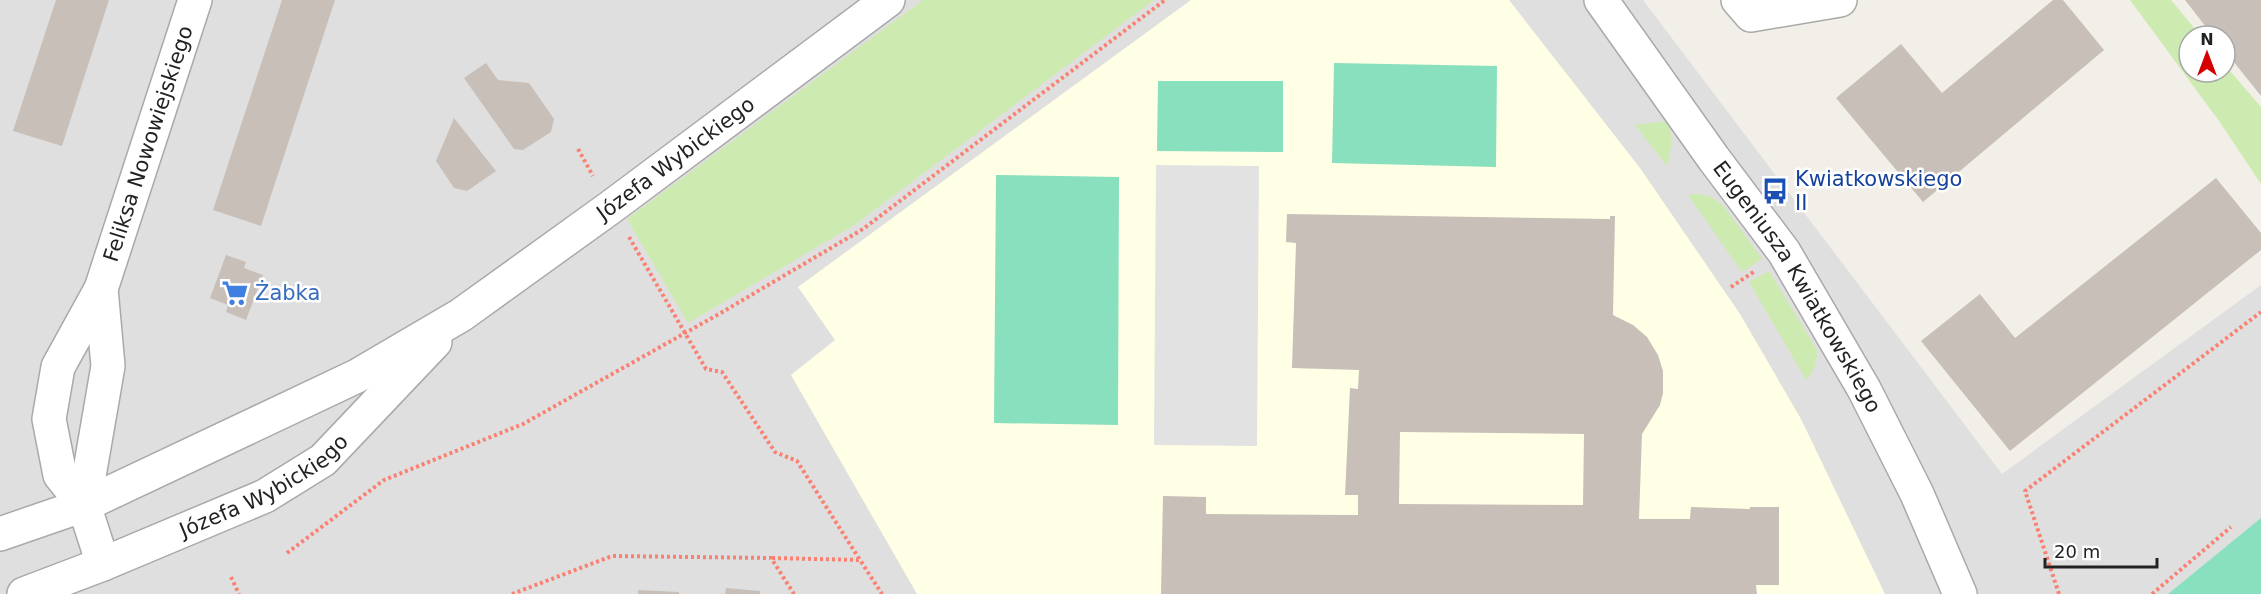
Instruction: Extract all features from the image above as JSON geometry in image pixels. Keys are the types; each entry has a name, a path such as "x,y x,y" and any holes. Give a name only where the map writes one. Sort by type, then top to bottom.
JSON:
{"street":[{"name":"Feliksa Nowowiejskiego","path":"103,564 84,505 60,476 49,419 57,367 101,289 195,0"},
{"name":"Józefa Wybickiego","path":"0,534 84,505 357,376 461,315 611,207 888,0"},
{"name":"Eugeniusza Kwiatkowskiego","path":"1601,0 1714,159 1784,252 1864,389 1917,494 1960,594"},
{"path":"1738,0 1751,15 1840,0"},
{"name":"Feliksa Nowowiejskiego","path":"84,505 108,366 101,289"},
{"name":"Józefa Wybickiego","path":"24,594 103,564 265,496 323,460 461,315"}],"path":[{"path":"287,554 384,480 523,424 863,229 1165,0"},
{"path":"578,149 706,369 722,372 775,452 797,461 882,594"},
{"path":"2059,594 2025,491 2261,312"},
{"path":"2152,594 2231,527"},
{"path":"512,594 612,556 860,560"},
{"path":"771,558 794,594"},
{"path":"231,576 238,594"}],"shaded area":[{"path":"0,0 1643,0 2002,474 2261,285 2261,594 0,594"},
{"path":"1191,0 1509,0 1640,168 1740,314 1801,419 1885,594 917,594 791,375 835,340 798,287"},
{"path":"1156,165 1259,166 1257,446 1154,445"}],"green space":[{"path":"923,0 1154,0 856,224 688,323 627,219"},
{"path":"2130,0 2171,0 2191,24 2177,24 2177,64"},
{"path":"1334,63 1497,66 1496,167 1332,163"},
{"path":"2237,79 2261,107 2261,184 2192,84 2237,84"},
{"path":"1158,81 1283,81 1283,152 1157,151"},
{"path":"1667,121 1671,149 1667,166 1635,125"},
{"path":"996,175 1119,177 1118,425 994,423"},
{"path":"1700,194 1711,197 1723,205 1762,259 1742,272 1688,195"},
{"path":"1769,271 1817,350 1815,366 1806,380 1749,282"},
{"path":"2261,518 2261,594 2168,594"}],"building":[{"path":"56,0 109,0 62,146 13,131"},
{"path":"282,0 335,0 261,226 213,210"},
{"path":"2053,0 2063,0 2104,50 1923,202 1836,98 1901,44 1942,93"},
{"path":"2185,0 2261,0 2261,96 2237,66 2237,24 2204,24"},
{"path":"486,63 498,80 529,83 554,119 551,132 523,150 514,149 464,78"},
{"path":"454,118 496,171 467,191 454,188 436,161"},
{"path":"2216,178 2261,233 2261,250 2010,451 1921,341 1980,294 2015,338"},
{"path":"1287,214 1610,219 1610,216 1615,216 1613,315 1633,325 1647,337 1658,355 1663,371 1663,393 1660,405 1642,434 1639,519 1690,519 1691,507 1750,509 1750,507 1779,507 1779,585 1756,585 1757,594 1161,594 1163,496 1206,497 1206,514 1358,515 1358,495 1345,495 1350,388 1358,389 1359,370 1292,368 1296,243 1286,242","holes":["1400,432 1584,434 1583,505 1399,504"]},
{"path":"226,255 246,262 244,268 263,275 246,320 226,312 228,305 210,298"},
{"path":"726,588 760,591 760,594 725,594"},
{"path":"638,590 679,592 679,594 638,594"}],"place":[{"name":"Kwiatkowskiego II","path":"1775,191"},
{"name":"Żabka","path":"235,293"}]}
